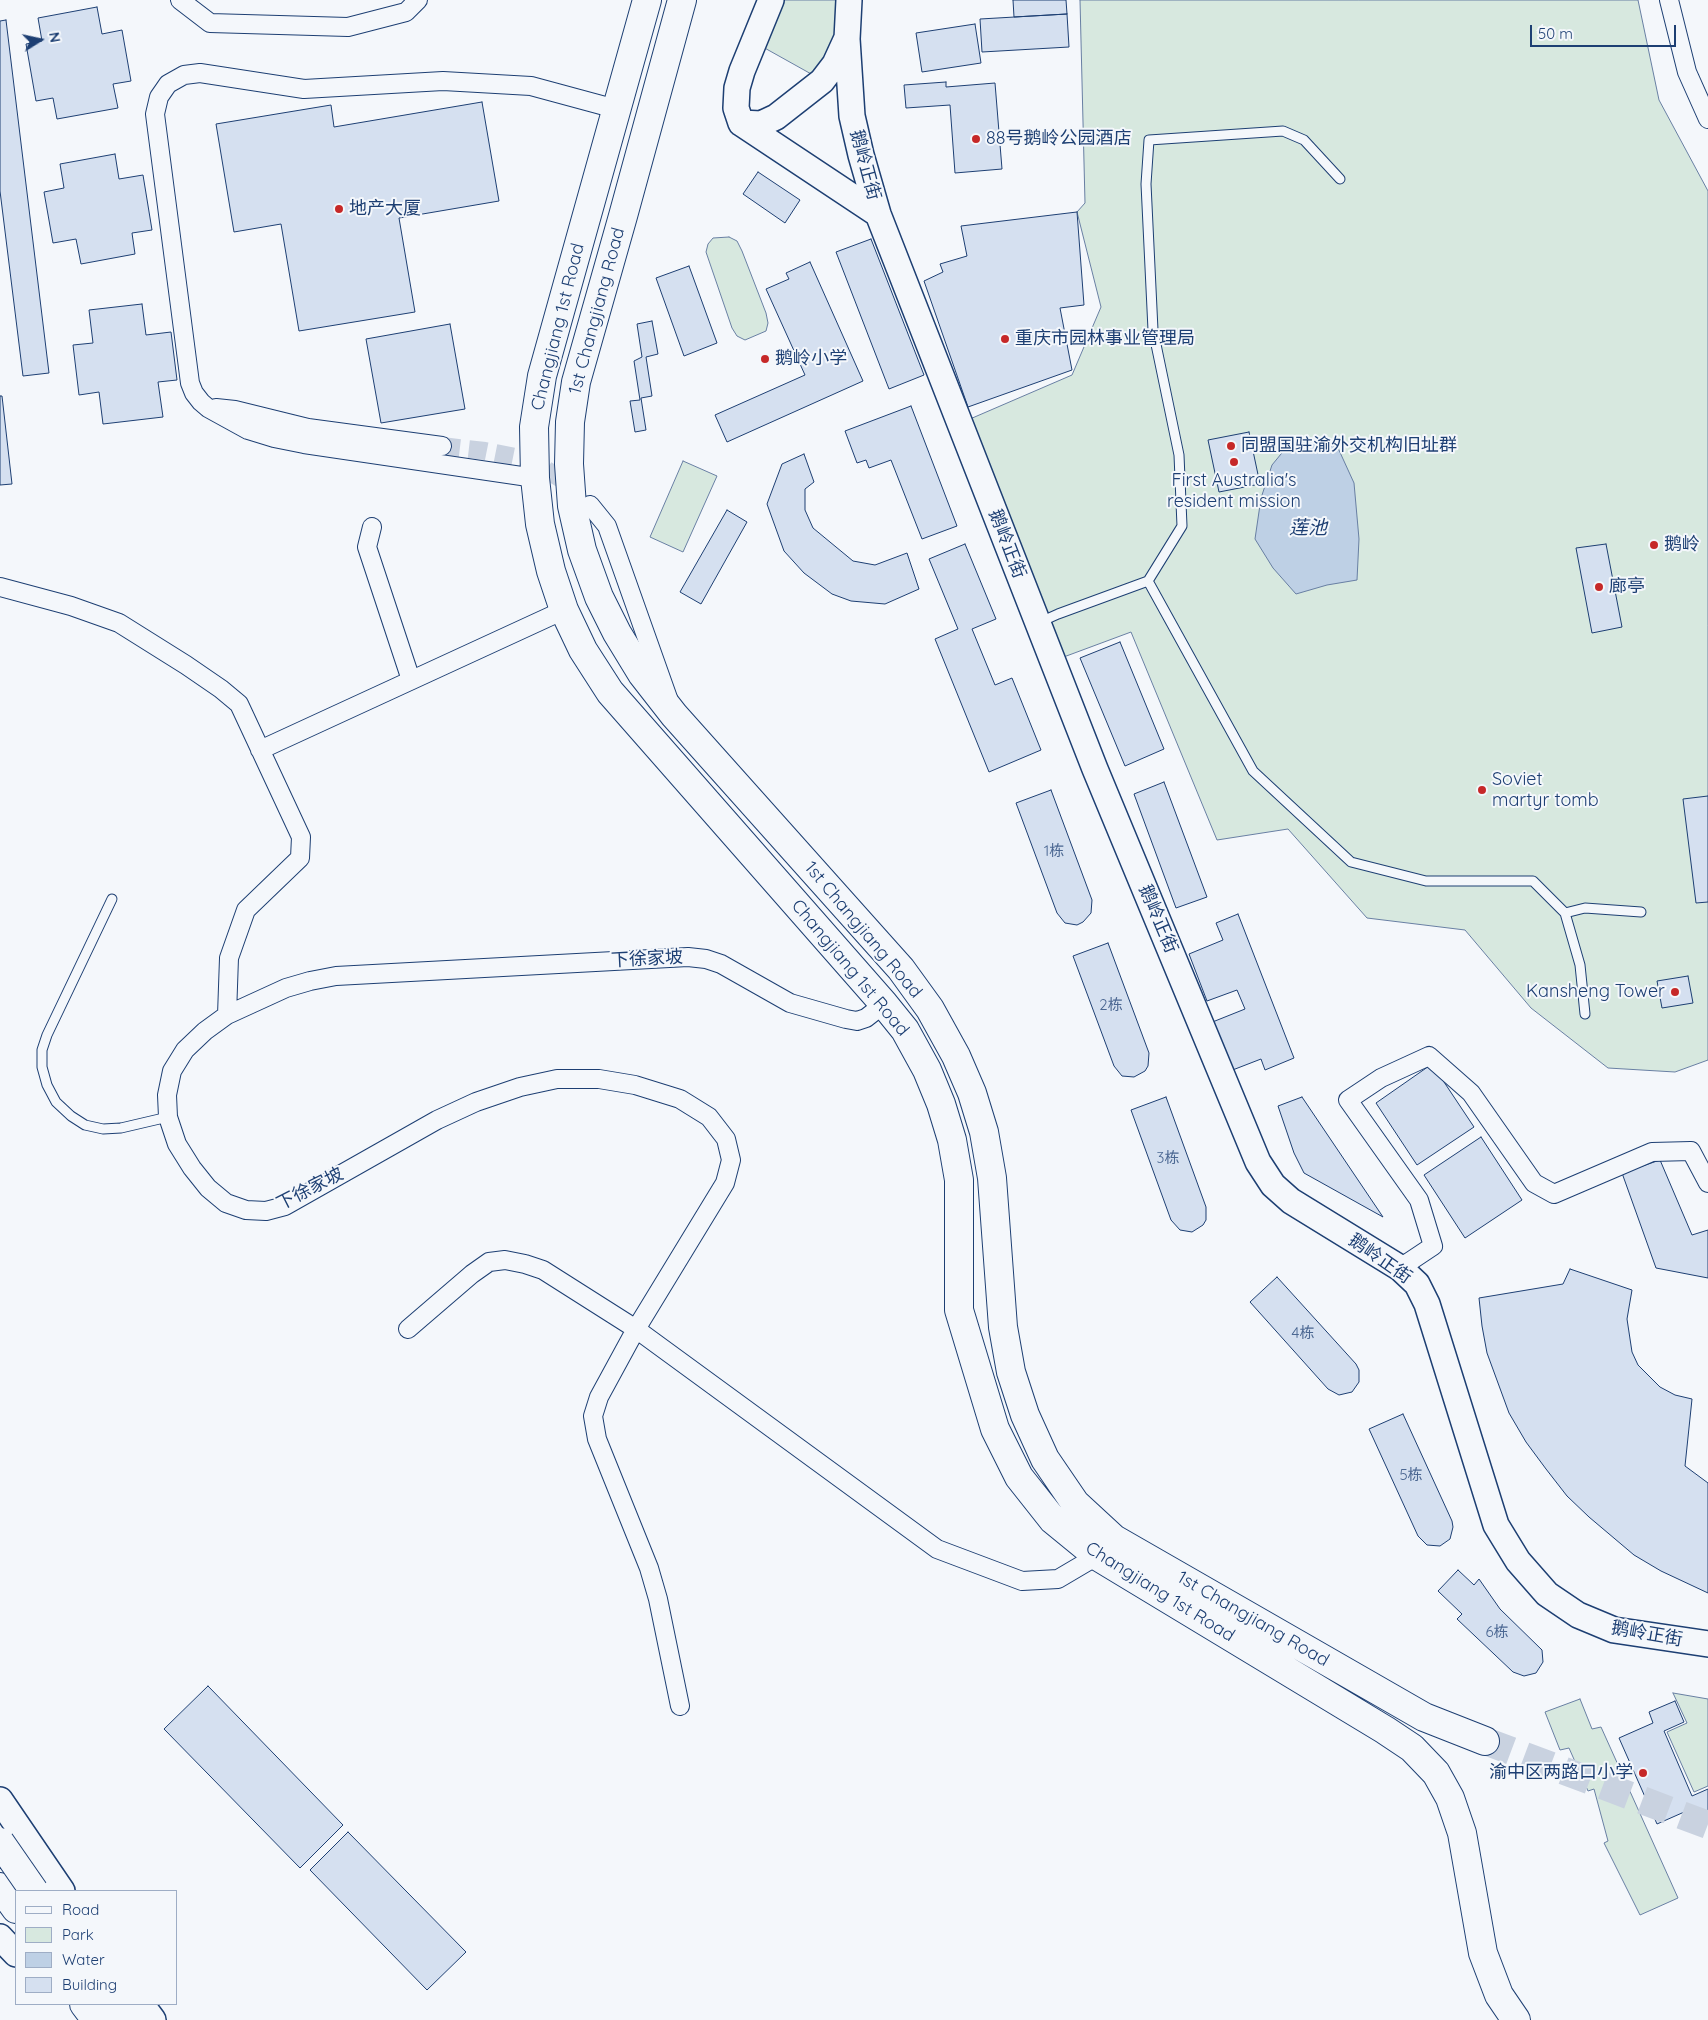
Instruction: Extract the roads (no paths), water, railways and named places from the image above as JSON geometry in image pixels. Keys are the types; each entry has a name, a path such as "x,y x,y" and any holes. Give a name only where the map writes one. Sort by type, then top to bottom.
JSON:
{"main road":[{"name":"Changjiang 1st Road","path":"647,0 542,376 534,426 535,478 540,524 551,571 564,610 583,650 610,692 884,1004 904,1030 927,1070 941,1104 952,1140 959,1180 959,1310 995,1429 1019,1477 1053,1520 1097,1556 1385,1730 1412,1748 1436,1773 1450,1798 1462,1833 1483,1953 1499,1995 1516,2020"},
{"name":"1st Changjiang Road","path":"682,0 576,382 570,422 569,464 572,506 582,550 600,597 617,633 642,674 674,715 901,969 930,1009 956,1056 972,1093 984,1132 992,1178 1003,1327 1011,1372 1025,1415 1045,1459 1075,1503 1114,1539 1424,1717 1485,1741 1452,1741 1444,1743 1438,1751 1436,1773"},
{"path":"0,1842 33,1890"},
{"path":"0,1887 15,1908"},
{"path":"85,2005 96,2020"},
{"path":"115,2005 125,2020"}],"street":[{"path":"180,0 210,23 348,27 406,12 418,0"},
{"path":"771,0 742,71 736,108 741,123 878,214"},
{"name":"鹅岭正街","path":"849,0 847,39 852,116 878,214 1096,769 1258,1162 1273,1185 1291,1201 1400,1268 1417,1284 1427,1304 1496,1525 1518,1561 1547,1594 1578,1614 1614,1630 1708,1644"},
{"path":"1669,0 1687,72 1708,119"},
{"path":"741,123 761,124 776,117 822,82 847,39"},
{"path":"535,478 282,439 248,430 208,408 194,393 190,383 155,114 159,97 168,84 184,75 200,73 304,88 442,81 521,85 616,109"},
{"path":"208,408 235,410 308,428 442,446"},
{"path":"590,505 607,526 674,715"},
{"path":"372,527 367,547 411,680"},
{"path":"0,587 71,606 119,623 221,689 239,704 301,837 300,858 246,910 230,958 227,1015"},
{"path":"260,750 564,610"},
{"name":"下徐家坡","path":"680,1706 658,1599 649,1568 597,1439 593,1416 599,1397 636,1329 725,1183 731,1160 726,1139 709,1117 680,1099 635,1085 599,1079 558,1079 520,1087 476,1102 437,1120 286,1206 266,1211 246,1210 226,1203 208,1188 192,1168 177,1144 168,1117 167,1095 172,1071 185,1050 227,1015 286,988 336,976 688,957 706,959 721,964 790,1003 846,1019 857,1020 866,1018 884,1004"},
{"path":"1400,1268 1433,1246 1419,1200 1348,1100 1381,1078 1429,1056 1471,1093 1534,1183 1554,1194 1652,1152 1692,1151 1708,1183"},
{"path":"408,1329 472,1274 489,1262 504,1260 525,1264 543,1270 636,1329 937,1549 1022,1581 1058,1579 1097,1556"},
{"path":"0,1800 61,1890"},
{"path":"0,1868 29,1845"},
{"path":"142,2005 152,2020"}],"lane":[{"path":"1038,623 1148,581 1182,526 1179,455 1153,330 1146,184 1150,140 1283,131 1304,140 1340,179"},
{"path":"1148,581 1253,771 1351,862 1426,881 1533,881 1565,913 1580,965 1585,1014"},
{"path":"112,898 47,1035 42,1050 42,1067 47,1085 56,1102 71,1116 86,1125 103,1130 121,1128 168,1117"},
{"path":"1565,913 1585,908 1641,912"}],"water":[{"name":"莲池","path":"1317,441 1338,448 1354,483 1359,539 1357,580 1327,585 1296,594 1273,568 1255,539 1261,498 1272,465 1290,443"}],"tunnel":[{"path":"442,446 515,457 542,467 574,489"},
{"path":"1485,1741 1708,1825"}],"place":[{"name":"88号鹅岭公园酒店","path":"976,139"},
{"name":"地产大厦","path":"339,209"},
{"name":"重庆市园林事业管理局","path":"1005,339"},
{"name":"鹅岭小学","path":"765,359"},
{"name":"同盟国驻渝外交机构旧址群","path":"1231,446"},
{"name":"First Australia's resident mission","path":"1234,462"},
{"name":"鹅岭","path":"1654,545"},
{"name":"廊亭","path":"1599,587"},
{"name":"Soviet martyr tomb","path":"1482,790"},
{"name":"Kansheng Tower","path":"1675,992"},
{"name":"渝中区两路口小学","path":"1643,1773"}]}
